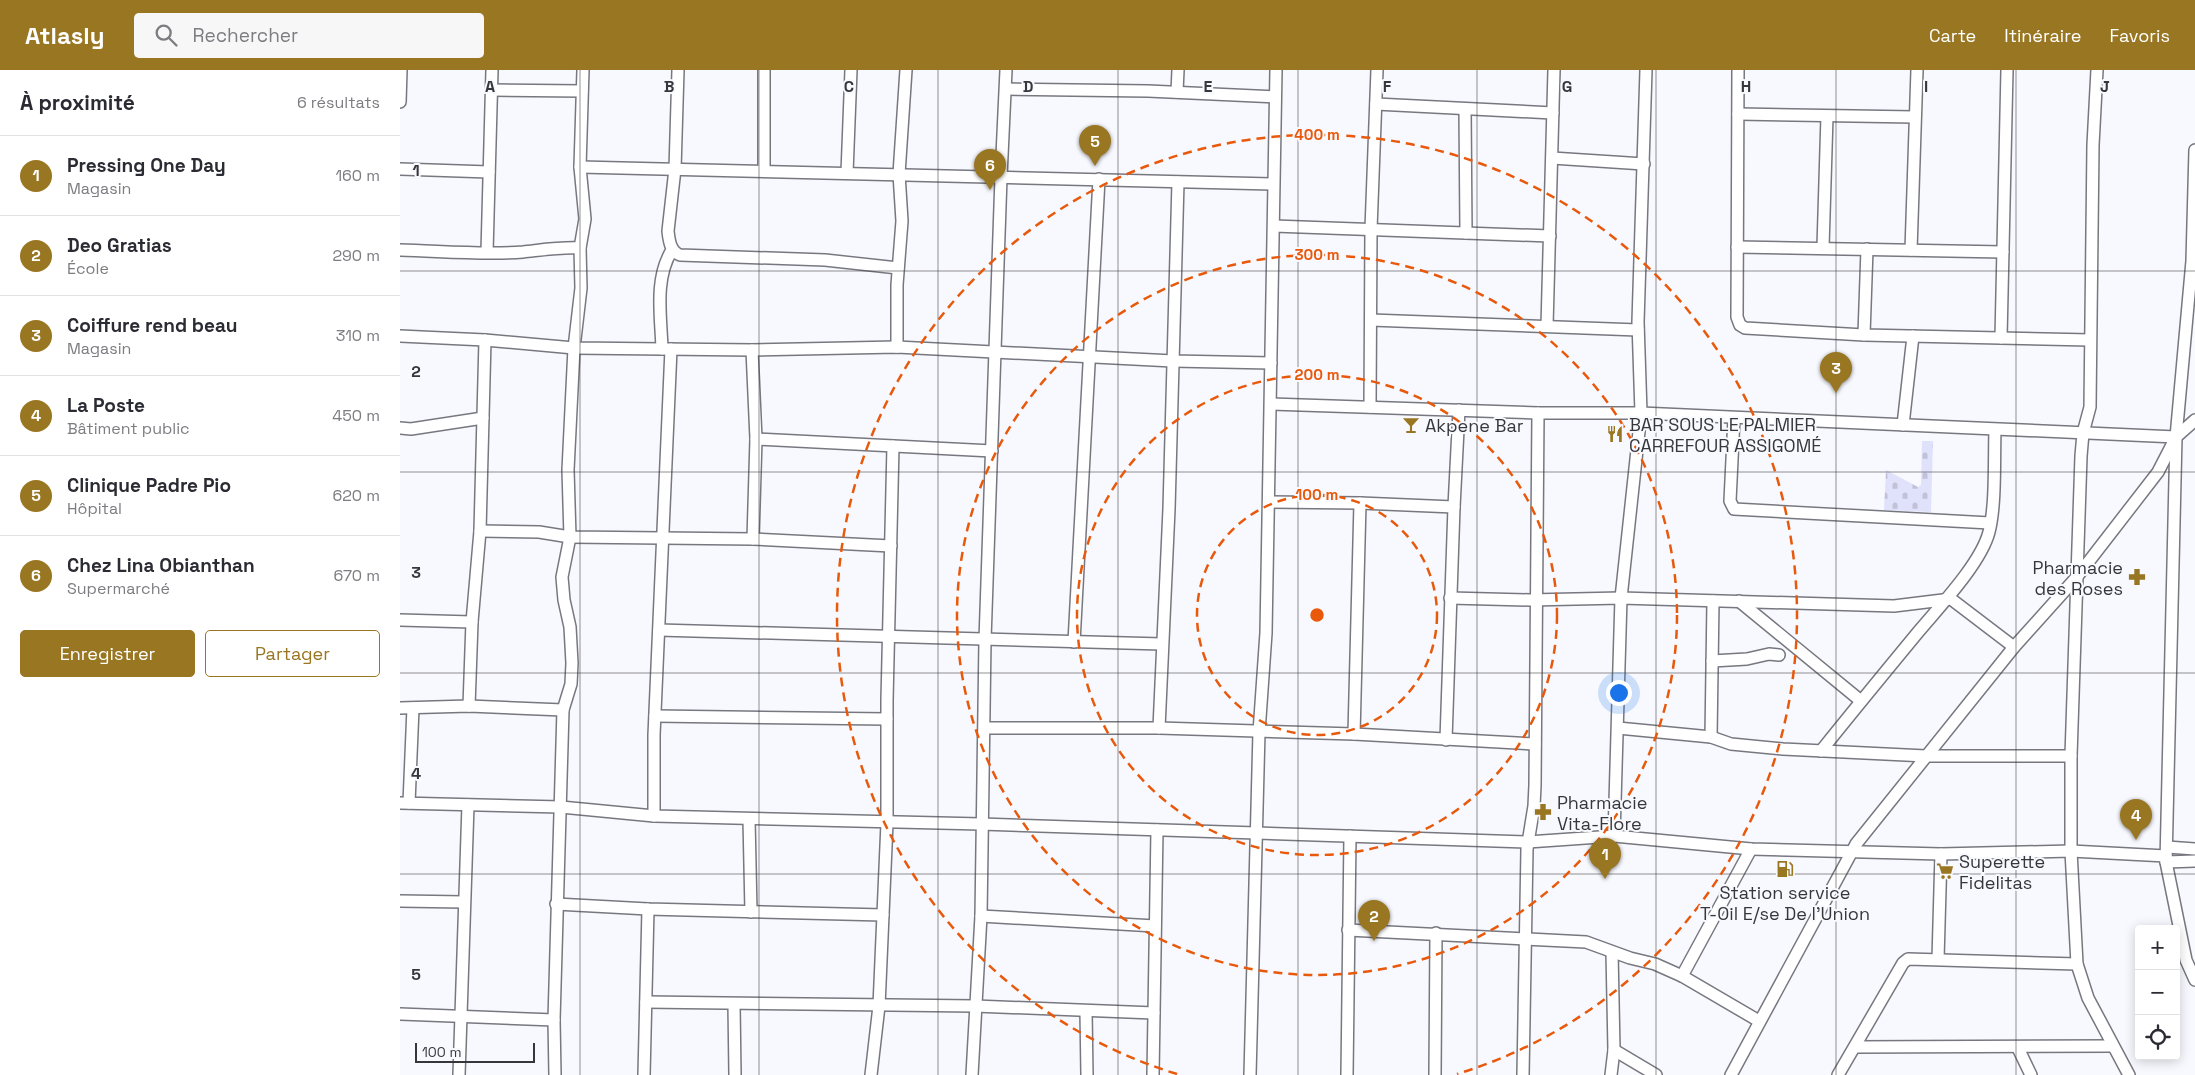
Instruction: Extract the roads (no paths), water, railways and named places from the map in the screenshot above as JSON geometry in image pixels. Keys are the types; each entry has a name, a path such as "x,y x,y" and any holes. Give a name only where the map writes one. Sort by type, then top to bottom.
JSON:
{"street":[{"path":"487,252 492,70"},
{"path":"555,1075 556,904 561,808 563,710 571,684 572,663 570,627 562,585 570,537 568,470 574,348 582,288 580,248 585,212 580,166 583,70"},
{"path":"654,816 655,716 663,538 667,349 660,279 664,262 672,250 668,230 675,170 678,70"},
{"path":"764,70 764,171"},
{"path":"847,173 851,70"},
{"path":"897,347 898,268 902,221 899,174 906,70"},
{"path":"972,1075 981,916 985,640 1006,70"},
{"path":"1177,92 1178,70"},
{"path":"1250,1075 1258,732 1266,633 1276,70"},
{"path":"1370,407 1371,229 1377,70"},
{"path":"1547,326 1554,70"},
{"path":"1614,836 1621,598 1641,413 1638,330 1646,70"},
{"path":"1738,70 1736,318 1740,325 1744,328 1864,335 2090,340"},
{"path":"1910,250 1916,70"},
{"path":"2000,338 2006,70"},
{"path":"2097,70 2093,154 2090,407 2083,434 2076,578 2070,756 2071,851 2077,964 2088,998 2129,1075"},
{"path":"400,72 400,102"},
{"path":"1006,89 1177,92 1275,97"},
{"path":"492,90 582,91"},
{"path":"1376,104 1553,112"},
{"path":"1465,109 1466,233"},
{"path":"1738,114 1914,117"},
{"path":"1823,247 1827,116"},
{"path":"2195,150 2192,261 2176,436 2167,855 2186,960 2195,980"},
{"path":"1552,158 1644,164"},
{"path":"580,166 675,170 1273,184"},
{"path":"400,169 489,172"},
{"path":"1074,642 1099,179"},
{"path":"1159,728 1169,509 1178,182"},
{"path":"1274,226 1550,236"},
{"path":"400,250 524,252 562,247 580,248"},
{"path":"1737,247 1823,247 2003,252"},
{"path":"1864,335 1867,249"},
{"path":"672,250 680,255 826,260 898,268"},
{"path":"1371,320 1638,330"},
{"path":"400,336 485,340 574,348 752,350 897,347 1173,361 1272,363"},
{"path":"1903,425 1913,336"},
{"path":"469,706 472,622 480,531 485,340"},
{"path":"752,350 756,439 753,540"},
{"path":"1271,404 1538,412 1641,413 2083,434 2176,436"},
{"path":"1446,740 1450,598 1459,410"},
{"path":"1523,1075 1528,842 1534,806 1538,599 1538,412"},
{"path":"400,428 410,429 483,418"},
{"path":"1734,418 1730,501 1734,509 1990,523"},
{"path":"1731,1075 1852,851 2014,647 2076,578 2158,472 2176,436 2195,420"},
{"path":"1821,751 1968,571 1983,546 1990,523 1995,430"},
{"path":"756,439 992,451"},
{"path":"871,1075 879,1006 884,914 893,446"},
{"path":"1269,502 1454,507"},
{"path":"1354,734 1360,503"},
{"path":"480,531 539,532 570,537 753,540 891,546"},
{"path":"1450,598 1621,598 1894,606 1946,598 1955,600 2014,647"},
{"path":"1711,737 1713,601"},
{"path":"1739,601 1861,701"},
{"path":"400,620 472,622"},
{"path":"659,630 1162,644"},
{"path":"1712,662 1779,654"},
{"path":"400,708 469,706 563,710"},
{"path":"413,708 405,803 561,808 654,816 981,824 1528,842 1614,836 1751,849 1941,854 2071,851 2167,855 2195,861"},
{"path":"655,716 887,719"},
{"path":"985,728 1159,728 1354,734 1535,744"},
{"path":"1618,728 1711,737 1731,744 1821,751 1926,756 2070,756"},
{"path":"458,1075 468,805"},
{"path":"749,819 751,912"},
{"path":"1153,1075 1157,830"},
{"path":"1347,1075 1350,836"},
{"path":"1682,976 1751,849"},
{"path":"2167,855 2195,849"},
{"path":"1938,959 1941,854"},
{"path":"400,901 464,902"},
{"path":"556,904 648,910 884,914"},
{"path":"644,1075 648,910"},
{"path":"981,916 1155,926"},
{"path":"1348,930 1586,942 1612,952 1655,964 1682,976 1759,1021"},
{"path":"1435,1075 1436,933"},
{"path":"1611,1075 1614,1050 1612,952"},
{"path":"1838,1075 1905,960 1912,958 2077,964"},
{"path":"646,1002 975,1006 1154,1013"},
{"path":"734,1004 735,1075"},
{"path":"1086,1011 1087,1075"},
{"path":"400,1014 554,1020"},
{"path":"1855,1047 2018,1048 2112,1046"},
{"path":"2018,1048 2032,1075"},
{"path":"1614,1050 1656,1075"}],"place":[{"name":"Clinique Padre Pio","path":"1095,166"},
{"name":"Chez Lina Obianthan","path":"990,190"},
{"name":"Coiffure rend beau","path":"1836,393"},
{"name":"Akpene Bar","path":"1411,425"},
{"name":"BAR SOUS LE PALMIER CARREFOUR ASSIGOMÉ","path":"1615,434"},
{"name":"Pharmacie des Roses","path":"2137,577"},
{"name":"Pharmacie Vita-Flore","path":"1543,812"},
{"name":"La Poste","path":"2136,840"},
{"name":"Station service T-Oil E/se De l'Union","path":"1785,869"},
{"name":"Superette Fidelitas","path":"1945,871"},
{"name":"Pressing One Day","path":"1605,879"},
{"name":"Deo Gratias","path":"1374,941"}]}
